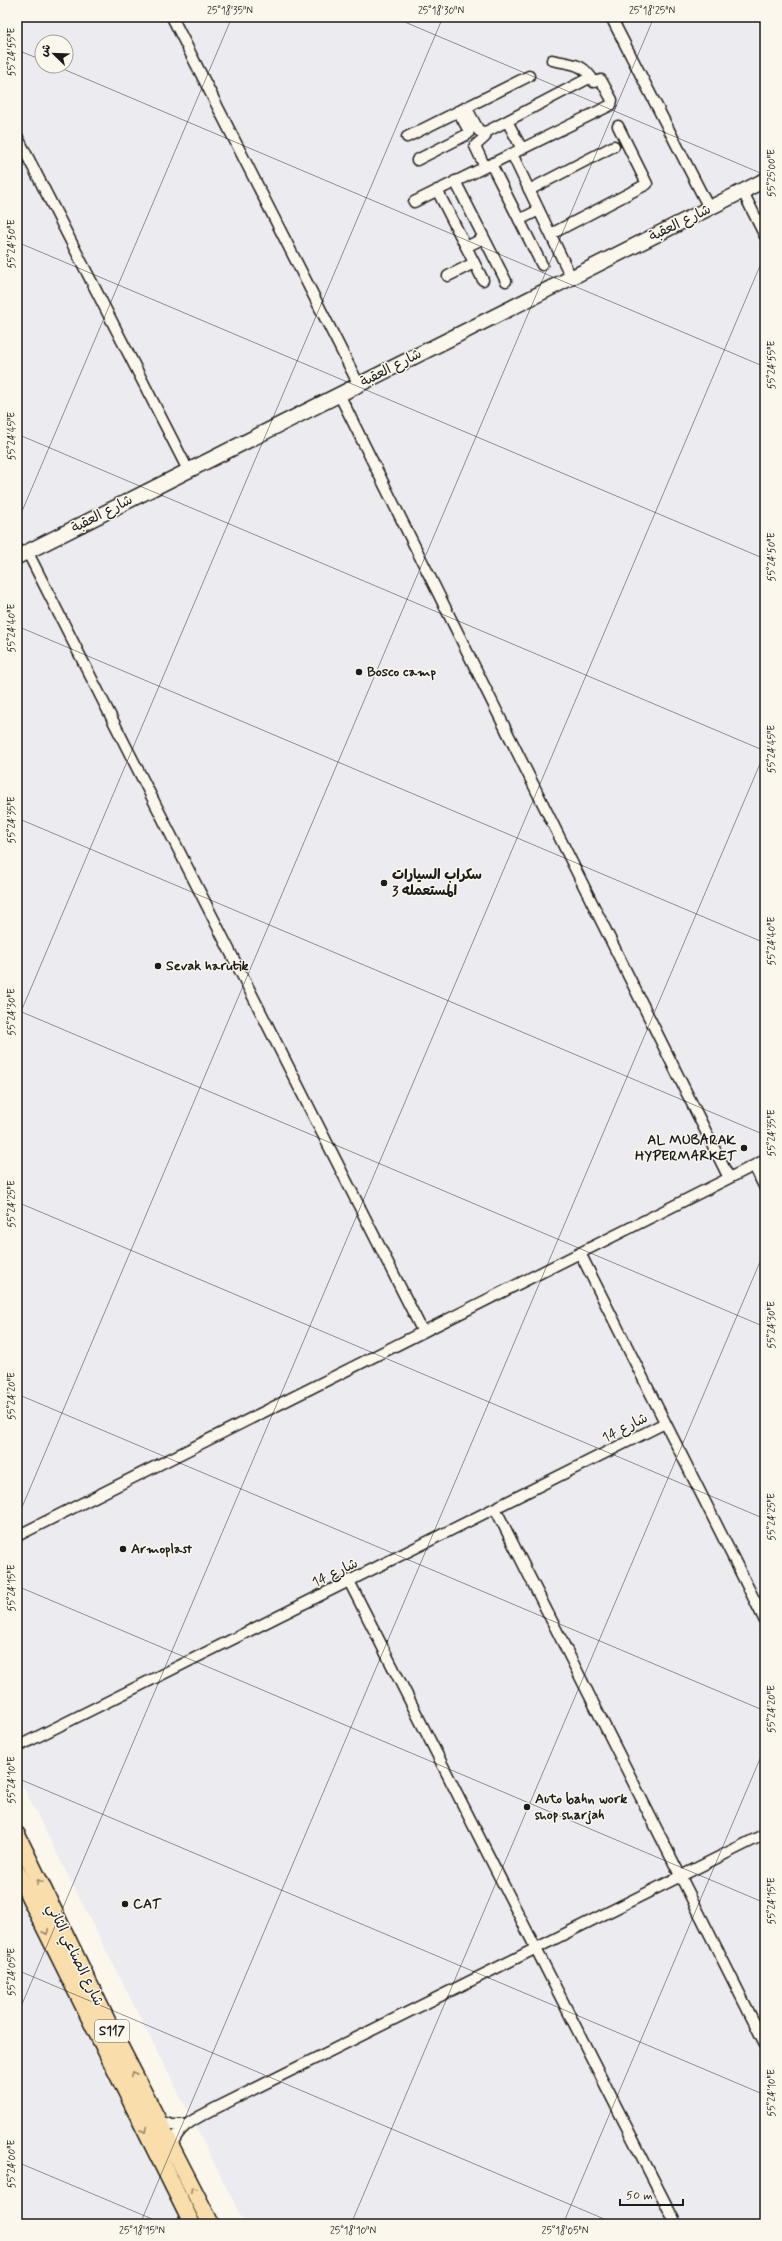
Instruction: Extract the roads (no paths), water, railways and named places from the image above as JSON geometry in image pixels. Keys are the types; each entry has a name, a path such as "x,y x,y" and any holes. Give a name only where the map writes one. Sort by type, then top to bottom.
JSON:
{"main road":[{"name":"شارع الصناعي الثاني","path":"17,1835 171,2148 211,2224"},
{"name":"شارع الصناعي الثاني","path":"17,1872 192,2224"}],"street":[{"path":"172,17 358,385"},
{"path":"611,17 709,208"},
{"path":"414,202 611,105 612,100 602,80 594,82 584,68 552,60"},
{"path":"407,137 529,76"},
{"path":"462,109 479,131 486,132 591,77"},
{"path":"417,160 468,134 469,131 462,109"},
{"path":"507,121 522,149"},
{"path":"551,234 647,184 618,126"},
{"path":"486,132 485,137 475,146 519,220 542,265"},
{"path":"17,136 188,470"},
{"path":"529,190 614,146"},
{"path":"512,154 571,277"},
{"name":"شارع العقبة","path":"22,554 765,180"},
{"path":"456,181 506,282"},
{"path":"437,190 483,280"},
{"path":"743,192 765,236"},
{"path":"519,220 539,210"},
{"path":"466,247 484,238"},
{"path":"448,276 474,263"},
{"path":"339,394 729,1178"},
{"path":"22,554 423,1332"},
{"path":"17,1536 765,1160"},
{"path":"754,1166 765,1188"},
{"path":"580,1253 765,1621"},
{"name":"شارع 14","path":"17,1746 666,1423"},
{"path":"495,1508 765,2044"},
{"path":"349,1581 537,1948 676,2224"},
{"path":"171,2148 177,2133 184,2125 765,1834"},
{"path":"158,2121 173,2125 184,2125"}],"place":[{"name":"Bosco camp","path":"359,672"},
{"name":"سكراب السيارات المستعمله 3","path":"384,883"},
{"name":"Sevak harutik","path":"158,966"},
{"name":"AL MUBARAK HYPERMARKET","path":"744,1148"},
{"name":"Armoplast","path":"123,1549"},
{"name":"Auto bahn work shop sharjah","path":"527,1807"},
{"name":"CAT","path":"125,1904"}]}
